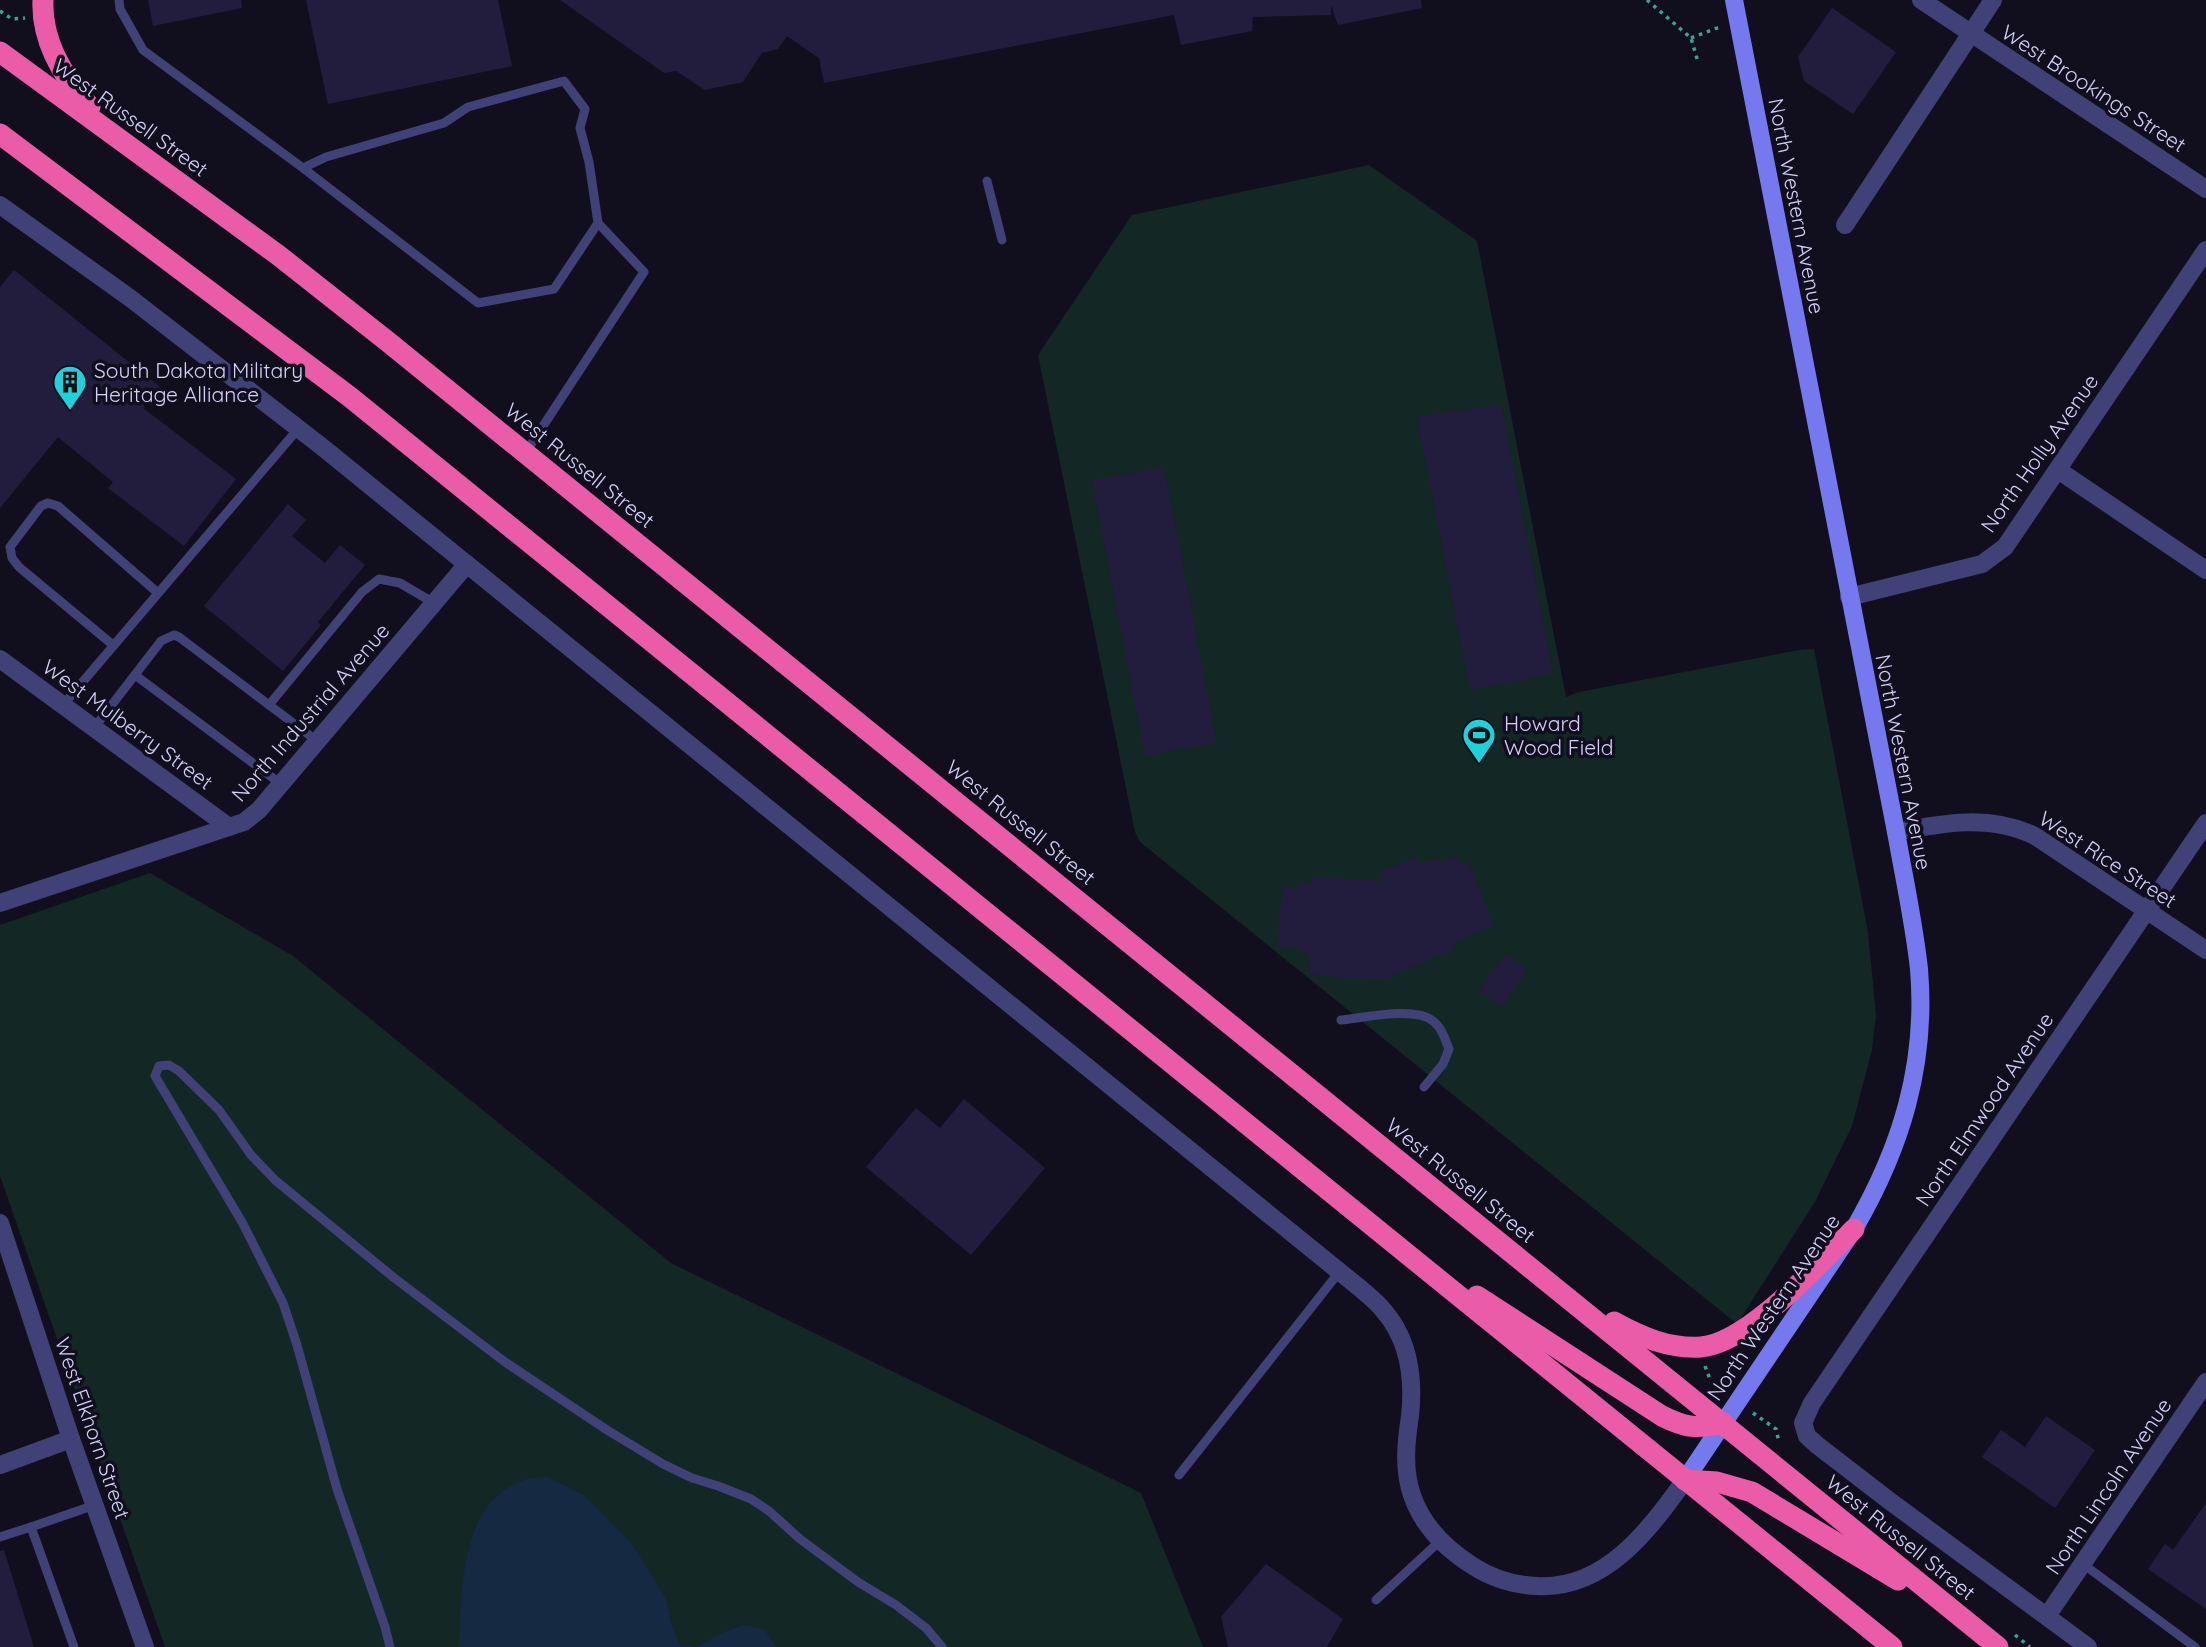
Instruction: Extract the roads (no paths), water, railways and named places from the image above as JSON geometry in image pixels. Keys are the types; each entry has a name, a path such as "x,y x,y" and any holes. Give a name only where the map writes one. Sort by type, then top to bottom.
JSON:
{"highway":[{"path":"43,0 46,30 64,74 76,92 123,141"},
{"name":"West Russell Street","path":"0,52 278,255 526,452 1998,1647"},
{"path":"0,134 350,397 1892,1647"},
{"path":"1519,1258 1638,1335 1658,1343 1702,1347 1738,1334 1752,1325 1854,1229"},
{"path":"1407,1254 1485,1301 1661,1416 1682,1426 1696,1428 1723,1423"},
{"path":"1685,1480 1717,1482 1752,1492 1963,1619"}],"street":[{"name":"North Western Avenue","path":"1685,1480 1854,1229 1876,1191 1905,1118 1918,1044 1920,1004 1919,969 1896,832 1734,0"},
{"name":"West Brookings Street","path":"1921,0 2206,189"},
{"path":"1844,225 1993,0"},
{"path":"0,205 130,298 298,429 1340,1271 1385,1311 1401,1336 1409,1359 1411,1386 1406,1444 1407,1471 1412,1494 1424,1519 1441,1540 1462,1559 1485,1574 1515,1585 1549,1587 1577,1582 1604,1568 1628,1550 1665,1508 1685,1480"},
{"name":"North Holly Avenue","path":"1849,597 1982,564 2005,547 2206,250"},
{"path":"2058,470 2206,570"},
{"name":"North Industrial Avenue","path":"0,903 244,822 281,784 467,564"},
{"name":"West Mulberry Street","path":"0,659 229,827"},
{"name":"West Rice Street","path":"1896,832 1946,822 2009,825 2035,836 2206,950"},
{"name":"North Elmwood Avenue","path":"1803,1423 1820,1392 2206,823"},
{"name":"West Elkhorn Street","path":"0,1223 71,1439 145,1647"},
{"name":"North Lincoln Avenue","path":"2047,1616 2206,1382"},
{"name":"West Russell Street","path":"1803,1423 1807,1436 1817,1445 2088,1647"},
{"path":"0,1465 71,1439"}],"lane":[{"path":"119,0 120,9 143,50 303,168 478,303 554,289 598,223"},
{"path":"303,168 326,157 444,123 468,107 564,81 585,108 580,128 589,162 598,223 644,272 526,452"},
{"path":"987,181 1002,240"},
{"path":"63,705 298,429"},
{"path":"113,646 19,567 12,558 9,547 41,506 48,503 58,506 158,593"},
{"path":"269,705 362,592 379,579 400,583 434,603"},
{"path":"94,728 161,641 174,635 179,636 317,741"},
{"path":"135,675 281,784"},
{"path":"1341,1020 1412,1013 1432,1020 1443,1032 1449,1049 1443,1064 1424,1087"},
{"path":"390,1647 337,1489 283,1303 242,1222 155,1076 159,1066 169,1065 179,1071 219,1110 251,1155 275,1181 393,1278 505,1363 663,1464 691,1478 751,1499 858,1582 896,1605 926,1628 942,1647"},
{"path":"1179,1475 1340,1271"},
{"path":"0,1537 95,1505"},
{"path":"31,1527 74,1647"},
{"path":"1376,1600 1441,1540"},
{"path":"2083,1564 2195,1647"}],"water":[{"path":"548,1477 584,1495 633,1545 666,1599 679,1644 696,1647 459,1647 464,1575 476,1526 488,1506 505,1490 527,1479"},
{"path":"744,1625 764,1629 776,1647 696,1647"}],"place":[{"name":"South Dakota Military Heritage Alliance","path":"70,412"},
{"name":"Howard Wood Field","path":"1479,765"}]}
